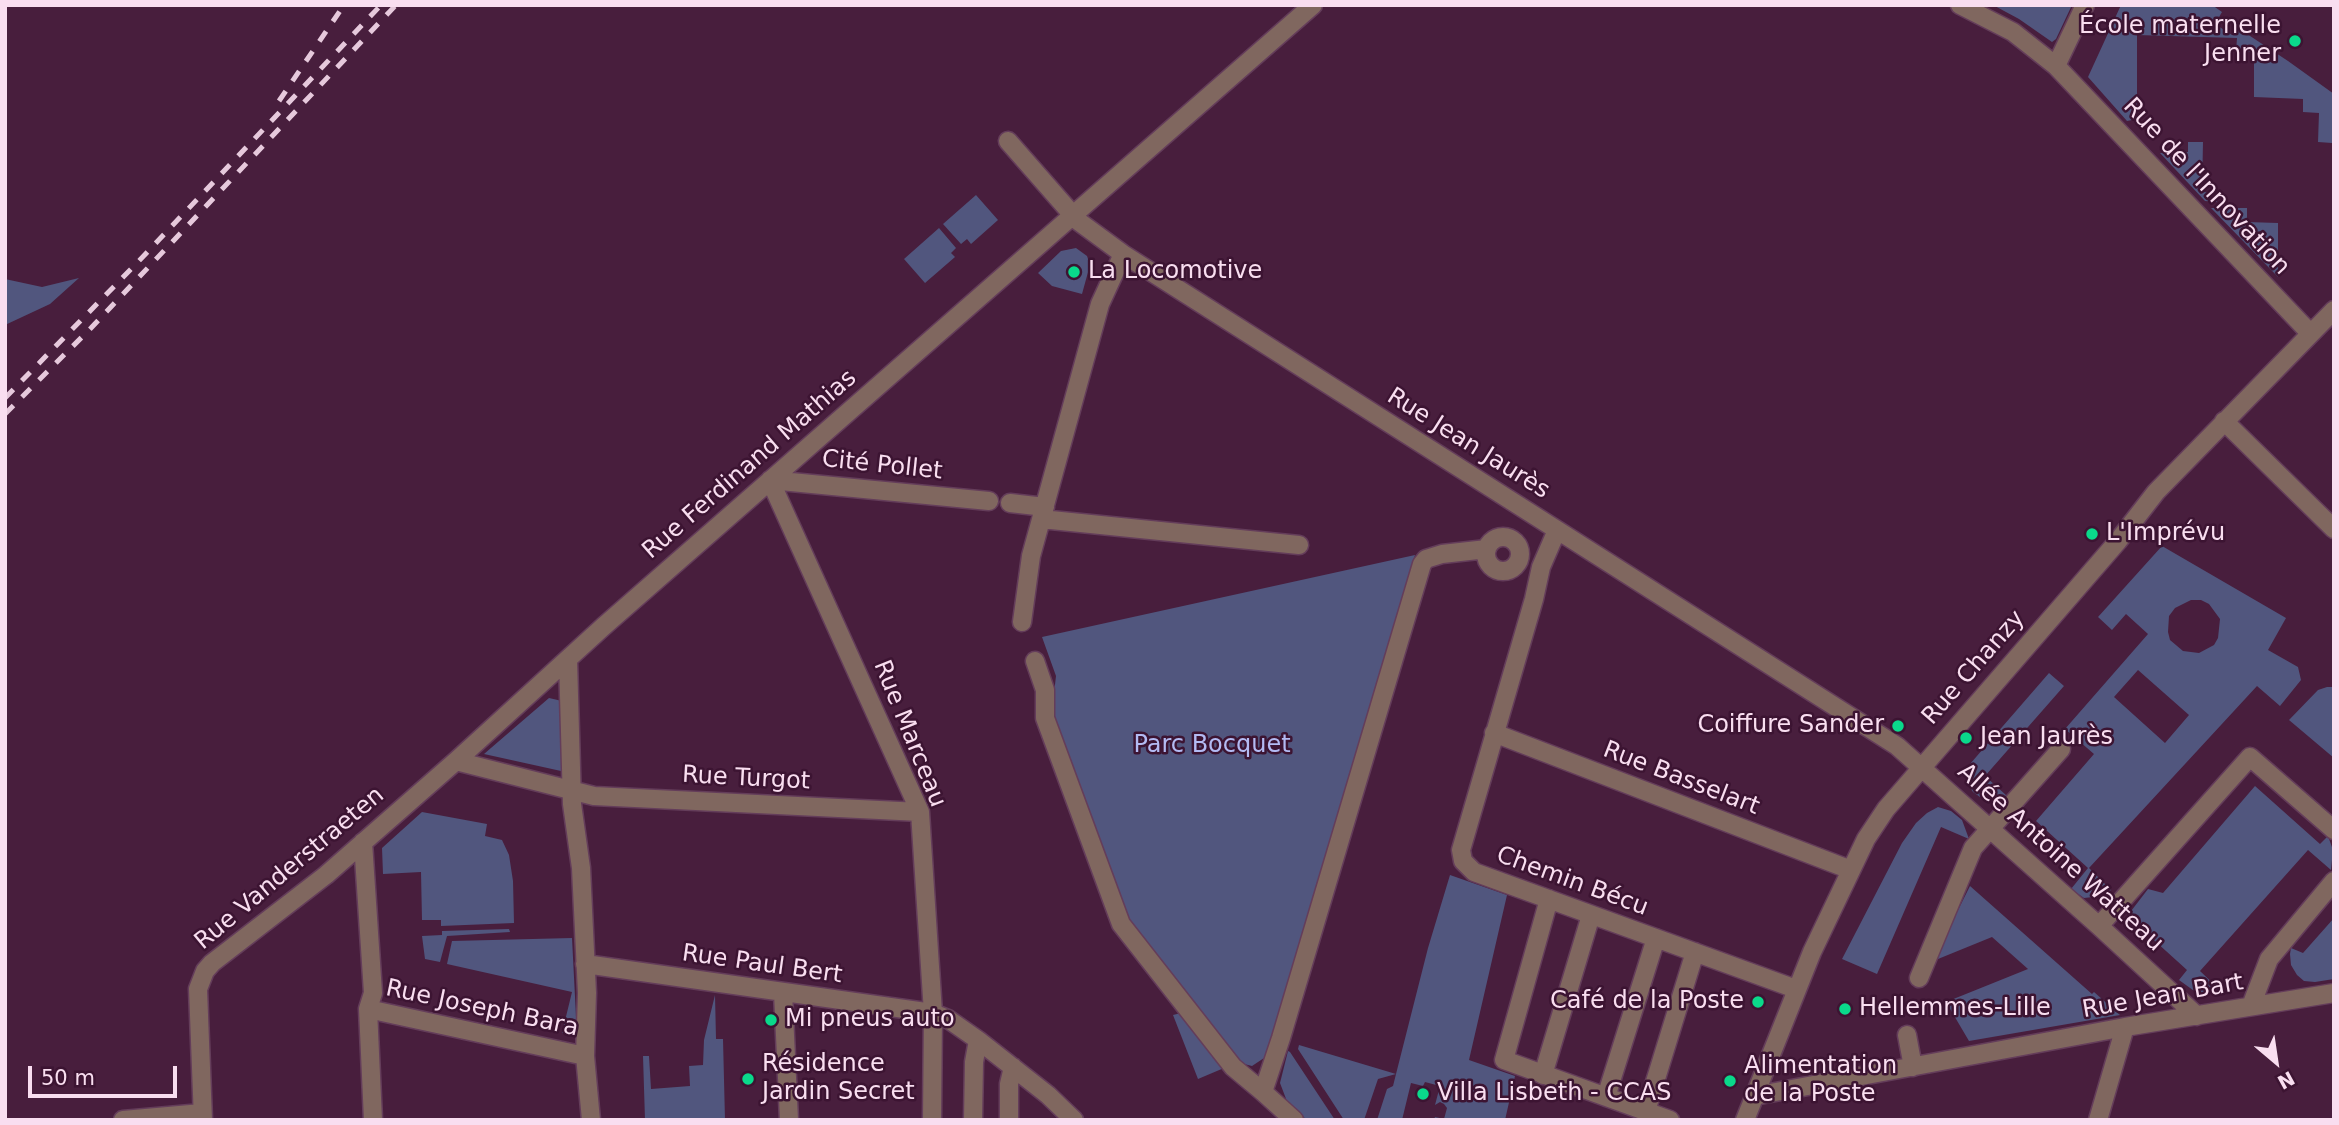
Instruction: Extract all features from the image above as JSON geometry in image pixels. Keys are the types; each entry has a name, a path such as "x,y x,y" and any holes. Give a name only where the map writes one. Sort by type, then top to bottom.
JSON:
{"street":[{"name":"Rue Ferdinand Mathias","path":"456,761 770,480 1312,5"},
{"name":"Rue de l'Innovation","path":"1960,5 2019,36 2056,65 2310,333"},
{"path":"2056,65 2085,5"},
{"name":"Rue Jean Jaurès","path":"1008,141 1089,230 1123,254 1885,739 1921,766"},
{"path":"1022,622 1027,571 1100,304 1123,254"},
{"name":"Rue Chanzy","path":"1745,1120 1796,989 1851,870 1878,821 1921,766 2118,541 2143,506 2334,310"},
{"path":"2224,421 2334,529"},
{"name":"Cité Pollet","path":"770,480 989,501"},
{"name":"Rue Marceau","path":"770,480 920,812 933,1013 932,1120"},
{"path":"1010,503 1043,513 1299,545"},
{"name":"Chemin Bécu","path":"1557,530 1545,554 1494,733 1460,855 1463,861 1474,872 1796,989"},
{"path":"1263,1092 1422,564 1426,559 1442,554 1487,549"},
{"path":"568,659 571,790 580,850 587,993 585,1056 591,1120"},
{"path":"1035,661 1045,690 1045,718 1121,923 1233,1067 1294,1120"},
{"name":"Rue Basselart","path":"1494,733 1851,870"},
{"path":"1919,978 1973,848 2061,749"},
{"path":"2099,926 2250,757 2334,830"},
{"name":"Rue Turgot","path":"456,761 594,796 920,812"},
{"name":"Rue Vanderstraeten","path":"203,1116 198,989 205,971 308,889 456,761"},
{"name":"Allée Antoine Watteau","path":"1921,766 2197,1016"},
{"path":"363,842 373,993 368,1009 373,1120"},
{"path":"2251,1006 2269,959 2334,881"},
{"path":"1549,899 1504,1060 1671,1120"},
{"path":"1543,1075 1591,915"},
{"path":"1606,1097 1656,938"},
{"path":"1646,1111 1695,952"},
{"name":"Rue Paul Bert","path":"585,964 933,1013"},
{"path":"782,993 789,1120"},
{"name":"Rue Jean Bart","path":"1754,1096 2125,1027 2334,993"},
{"name":"Rue Joseph Bara","path":"368,1009 585,1056"},
{"path":"933,1013 944,1016 978,1040 1074,1120"},
{"path":"2098,1120 2125,1027"},
{"path":"1907,1035 1913,1068"},
{"path":"973,1120 974,1062 978,1040"},
{"path":"1009,1120 1009,1084 1013,1067"},
{"path":"123,1120 203,1116"}],"green space":[{"path":"1993,5 2072,5 2052,42"},
{"path":"2121,5 2212,5 2222,12 2215,24 2232,35 2237,28 2241,30 2334,94 2334,157 2332,143 2318,142 2319,113 2303,112 2303,99 2254,97 2254,52 2236,52 2237,38 2137,35 2137,119 2127,121 2088,77"},
{"path":"2188,142 2203,142 2202,192 2217,193 2217,202 2205,201 2160,153 2188,152"},
{"path":"976,195 998,220 971,244 967,239 961,244 943,224"},
{"path":"2211,208 2247,208 2247,222 2278,223 2278,277"},
{"path":"939,228 956,248 951,253 955,257 925,283 904,259"},
{"path":"1076,248 1087,256 1090,265 1082,294 1052,286 1038,273 1061,251"},
{"path":"79,278 50,304 5,325 5,279 42,287"},
{"path":"2162,546 2286,618 2268,650 2298,667 2301,680 2280,706 2257,686 2089,868 2111,890 2102,896 2084,898 2071,889 2088,868 2036,821 2094,754 2065,729 2148,634 2126,614 2112,630 2098,617","holes":["2191,600 2201,600 2209,604 2220,619 2218,638 2214,645 2199,653 2183,651 2170,640 2168,632 2169,616 2175,608","2138,670 2189,715 2165,743 2114,697"]},
{"name":"Parc Bocquet","path":"1415,555 1267,1056 1252,1066 1244,1064 1236,1060 1128,920 1051,719 1056,676 1042,637"},
{"path":"2049,673 2064,686 1985,776 2007,796 1989,802 1973,792 1965,774 1970,764"},
{"path":"2334,687 2334,758 2289,720 2318,690"},
{"path":"549,698 562,701 561,771 484,754"},
{"path":"2255,786 2320,844 2328,836 2333,850 2331,870 2308,850 2200,971 2222,992 2197,993 2179,980 2187,970 2145,932 2130,932 2126,924 2128,915 2148,889 2163,893"},
{"path":"1938,807 1951,811 1962,820 1969,839 1941,827 1877,974 1842,959 1902,843 1916,823"},
{"path":"422,812 487,824 485,836 502,840 509,855 513,881 514,923 441,926 441,920 422,920 421,872 383,874 382,848"},
{"path":"1450,875 1507,895 1469,1060 1515,1076 1505,1120 1434,1120 1435,1117 1444,1119 1447,1108 1440,1102 1435,1105 1440,1086 1425,1082 1423,1086 1411,1083 1402,1120 1377,1120 1387,1089 1393,1086 1428,948"},
{"path":"1970,886 2092,994 2094,992 2120,1015 1969,1041 1946,1002 2028,969 1992,937 1938,959 1934,958"},
{"path":"2334,918 2334,979 2304,981 2291,965 2291,948 2303,953"},
{"path":"509,929 510,932 447,936 440,962 425,959 422,936 442,935 442,931"},
{"path":"572,938 577,1036 562,1033 572,992 447,964 452,941"},
{"path":"715,995 716,1039 723,1039 725,1120 645,1120 643,1056 649,1056 651,1089 690,1086 689,1066 703,1065 704,1040"},
{"path":"1181,1013 1224,1068 1198,1079 1173,1015"},
{"path":"1299,1045 1396,1074 1378,1079 1364,1120 1344,1120 1298,1049"},
{"path":"1288,1051 1335,1120 1307,1120 1288,1104 1280,1083"}],"railway":[{"path":"279,101 344,5"},
{"path":"5,398 381,5"},
{"path":"5,414 91,328 396,5"}],"place":[{"name":"École maternelle Jenner","path":"2295,41"},
{"name":"La Locomotive","path":"1074,272"},
{"name":"L'Imprévu","path":"2092,534"},
{"name":"Coiffure Sander","path":"1898,726"},
{"name":"Jean Jaurès","path":"1966,738"},
{"name":"Café de la Poste","path":"1758,1002"},
{"name":"Hellemmes-Lille","path":"1845,1009"},
{"name":"Mi pneus auto","path":"771,1020"},
{"name":"Résidence Jardin Secret","path":"748,1079"},
{"name":"Alimentation de la Poste","path":"1730,1081"},
{"name":"Villa Lisbeth - CCAS","path":"1423,1094"}]}
